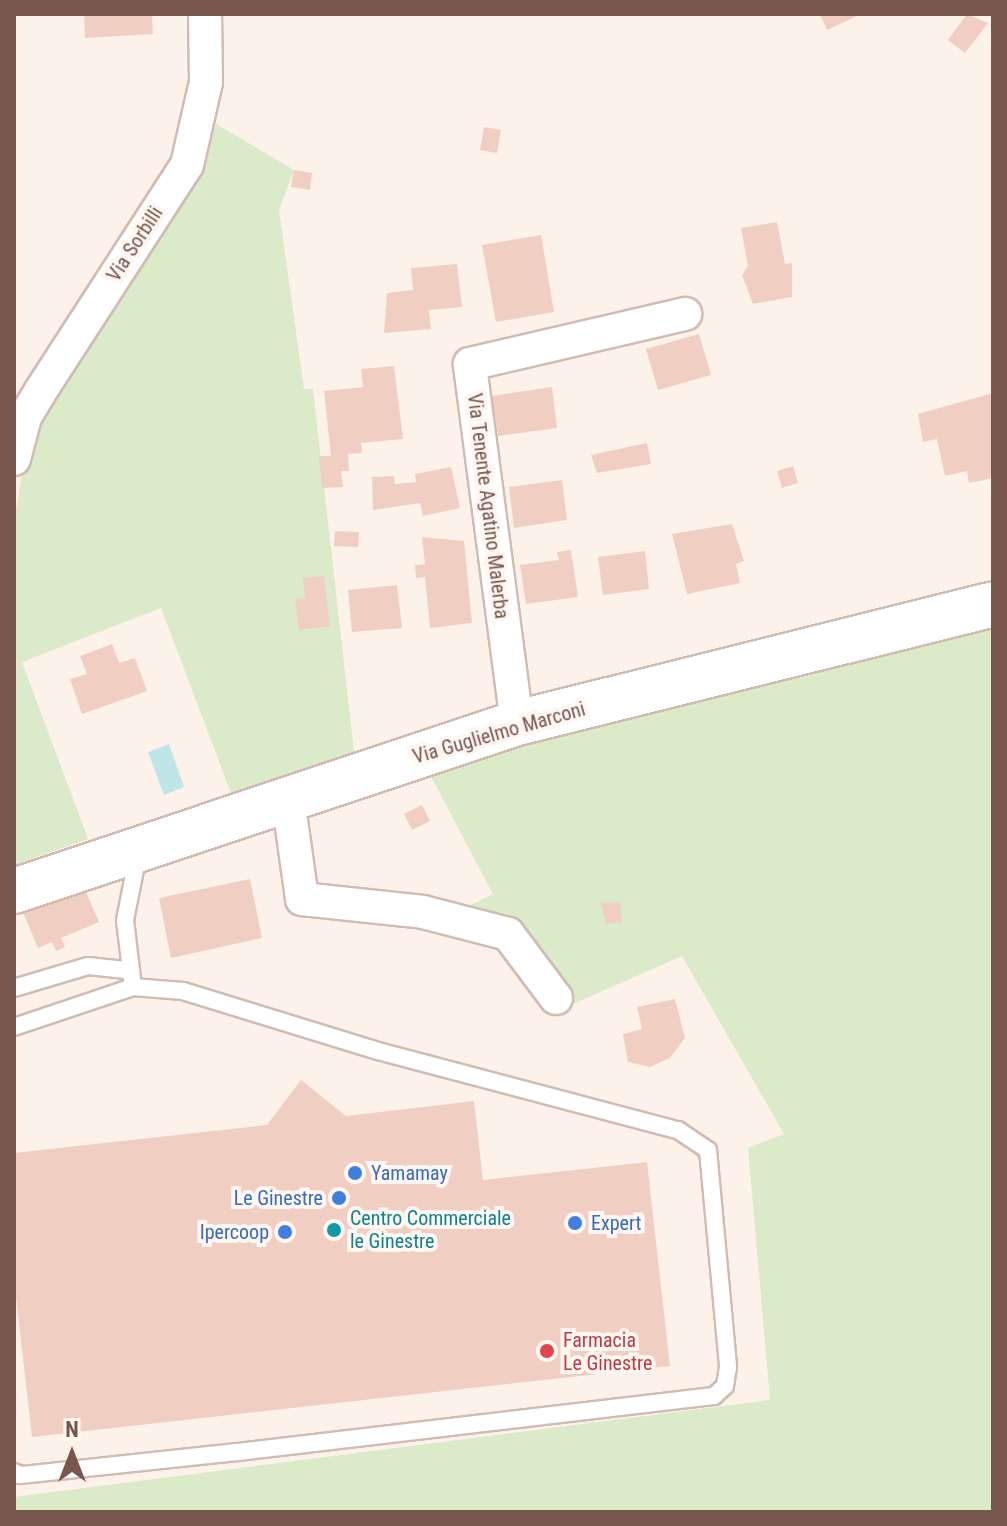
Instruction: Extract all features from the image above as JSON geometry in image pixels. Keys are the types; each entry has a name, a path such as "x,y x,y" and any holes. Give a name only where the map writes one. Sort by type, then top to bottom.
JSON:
{"main road":[{"name":"Via Guglielmo Marconi","path":"14,891 140,846 517,723 993,604"}],"street":[{"name":"Via Sorbilli","path":"14,459 25,417 187,165 206,82 205,14"},
{"name":"Via Tenente Agatino Malerba","path":"517,723 470,364 685,314"},
{"path":"288,799 302,899 423,912 508,934 556,998"}],"lane":[{"path":"133,987 126,970 125,920 140,846"},
{"path":"14,988 88,966 126,970"},
{"path":"14,1027 133,987 209,998 697,1139 708,1150 712,1171 725,1386 714,1396 222,1454 14,1472"}],"green space":[{"path":"216,124 294,170 279,210 304,389 313,389 354,752 231,793 161,608 22,662 88,839 14,865 14,524 27,441 195,172"},
{"path":"993,618 993,1512 14,1512 14,1497 770,1400 748,1148 784,1134 682,956 573,1004 517,921 467,907 493,894 428,771 536,736 795,668 801,678 815,674 815,663"}],"water":[{"path":"169,744 184,787 164,795 148,752"}],"building":[{"path":"84,14 152,14 153,34 85,38"},
{"path":"820,14 861,14 827,30"},
{"path":"967,14 988,23 965,53 948,40"},
{"path":"484,127 501,130 497,153 480,150"},
{"path":"294,170 312,173 310,190 291,187"},
{"path":"777,222 785,264 792,263 792,297 753,304 742,275 748,266 741,228"},
{"path":"541,235 554,312 496,322 482,245"},
{"path":"457,264 462,307 429,310 431,329 384,333 387,293 413,290 411,268"},
{"path":"699,334 711,375 658,390 646,349"},
{"path":"394,366 403,439 361,443 362,453 348,454 349,471 341,471 343,487 322,488 319,456 331,456 324,391 363,387 361,369"},
{"path":"552,387 557,428 498,436 492,396"},
{"path":"993,393 993,478 969,483 967,471 945,476 937,439 923,442 918,414"},
{"path":"647,443 651,464 597,473 591,455"},
{"path":"793,466 798,483 782,488 777,471"},
{"path":"451,467 460,508 423,516 420,503 373,510 372,477 394,476 395,484 416,482 415,474"},
{"path":"562,480 567,520 514,528 509,487"},
{"path":"732,524 744,561 736,564 740,583 687,594 672,534"},
{"path":"335,531 359,532 358,547 334,546"},
{"path":"422,537 464,541 472,623 430,628 425,577 416,578 415,565 425,564"},
{"path":"571,550 578,597 526,604 520,565 559,560 557,552"},
{"path":"645,551 649,589 603,595 598,557"},
{"path":"324,576 330,626 299,630 295,599 305,598 303,578"},
{"path":"397,585 402,628 352,632 348,590"},
{"path":"112,644 119,663 135,658 147,691 82,714 70,679 87,674 80,656"},
{"path":"422,805 430,821 412,830 404,814"},
{"path":"250,879 262,938 171,958 159,898"},
{"path":"83,885 99,922 61,938 65,947 56,951 52,942 38,948 22,910"},
{"path":"620,902 622,922 606,924 601,903"},
{"path":"675,999 685,1038 670,1058 650,1067 628,1062 623,1034 642,1029 637,1007"},
{"name":"Centro Commerciale le Ginestre","path":"301,1080 346,1116 474,1101 483,1180 647,1162 670,1366 32,1437 14,1280 14,1153 267,1125"}],"place":[{"name":"Yamamay","path":"355,1173"},
{"name":"Le Ginestre","path":"339,1198"},
{"name":"Expert","path":"575,1223"},
{"name":"Centro Commerciale le Ginestre","path":"334,1230"},
{"name":"Ipercoop","path":"285,1232"},
{"name":"Farmacia Le Ginestre","path":"547,1351"}]}
